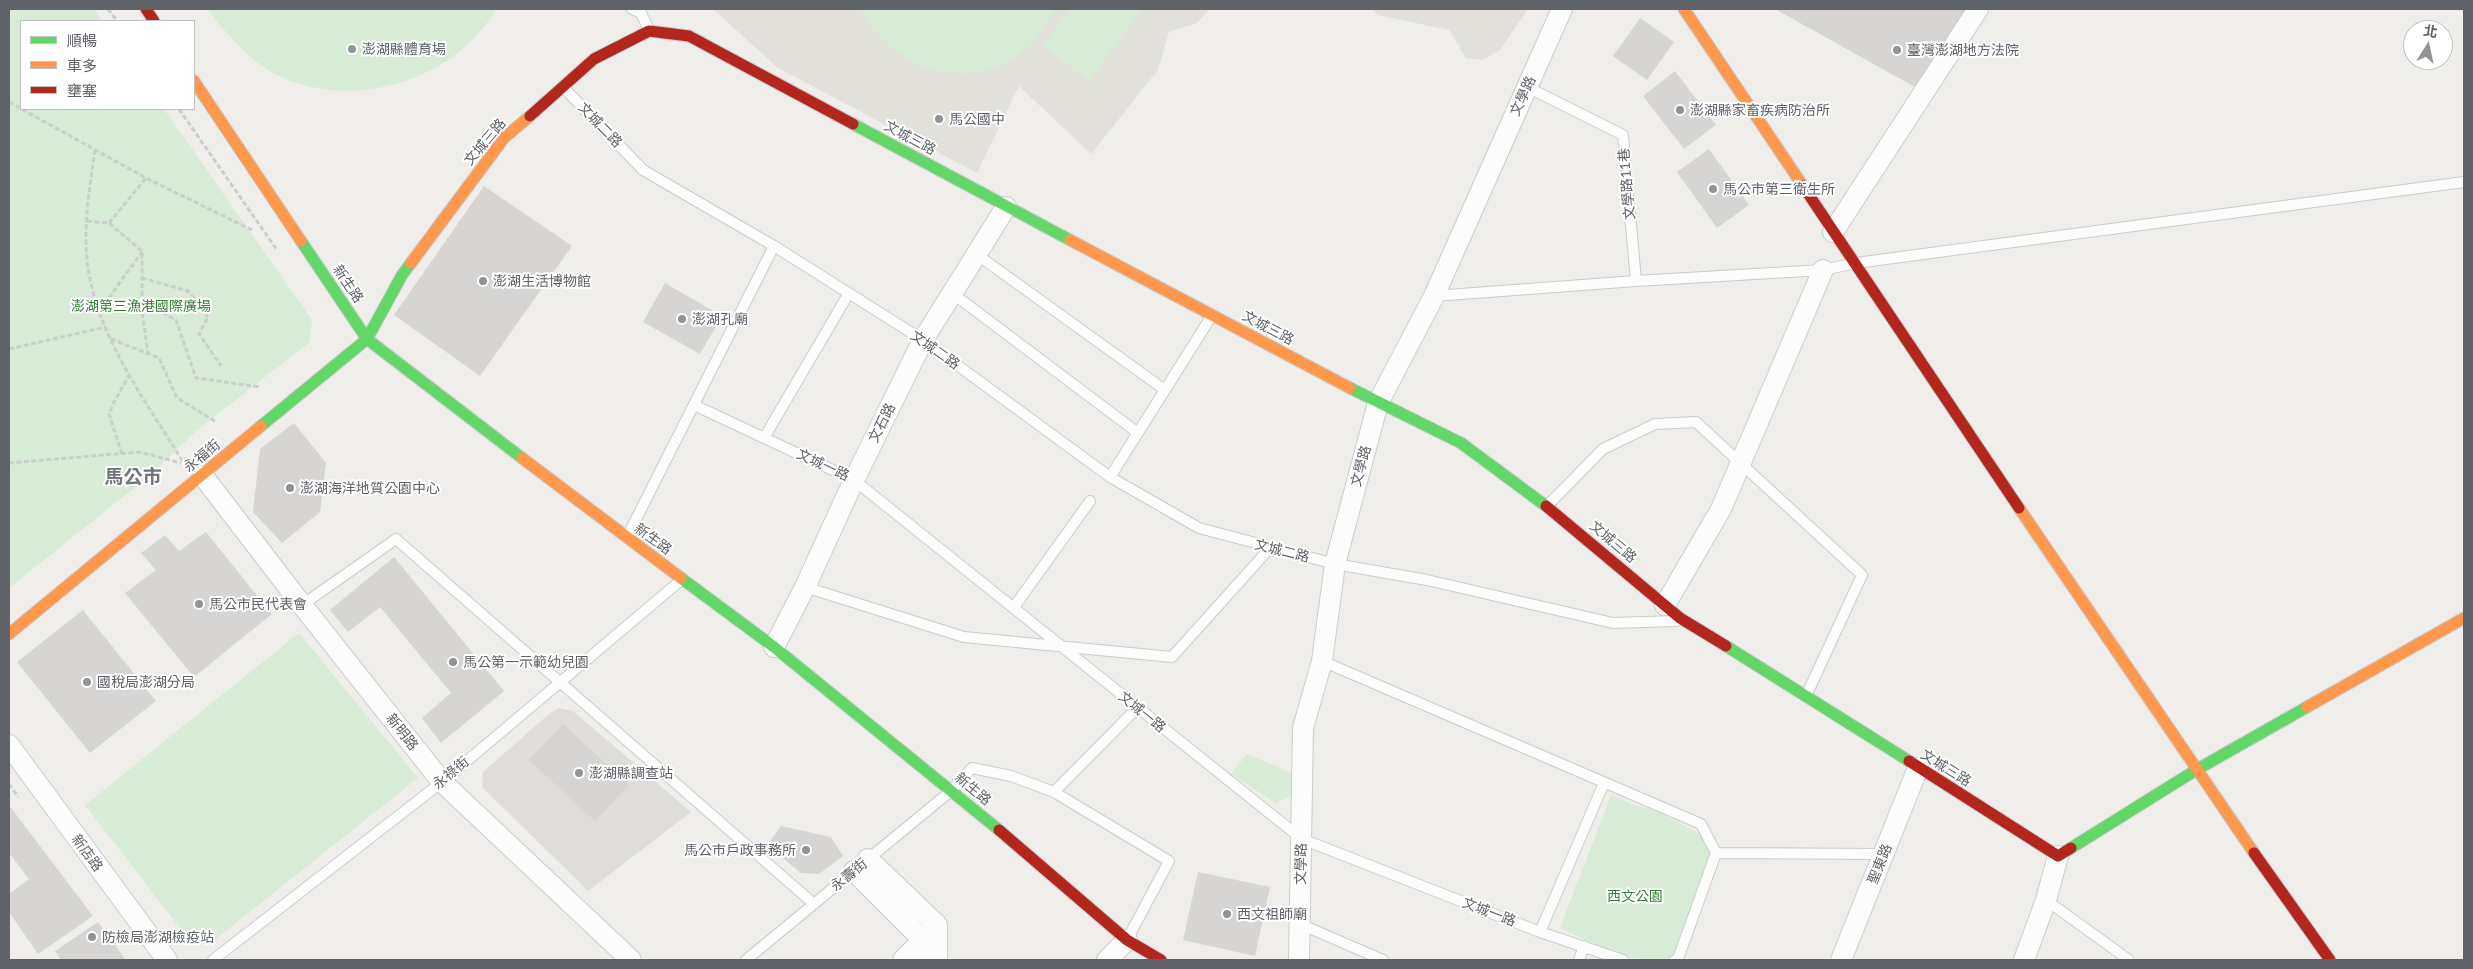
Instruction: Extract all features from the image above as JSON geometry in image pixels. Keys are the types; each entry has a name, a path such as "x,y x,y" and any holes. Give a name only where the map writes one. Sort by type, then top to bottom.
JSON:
{"street":[{"path":"146,9 153,20"},
{"name":"文學路","path":"1299,960 1303,728 1322,661 1334,564 1378,403 1434,296 1527,87 1559,20 1562,9"},
{"path":"1684,9 2196,770 2330,960"},
{"path":"1833,232 1978,9"},
{"name":"文城三路","path":"368,339 402,275 504,138 594,59 649,31 689,36 1212,316 1378,403 1461,443 1547,507 1685,620 2058,856"},
{"name":"新生路","path":"195,82 368,339 627,538 774,647 952,790 1127,940 1161,960"},
{"name":"文石路","path":"774,647 805,587 854,480 923,340 1006,207"},
{"path":"1665,605 1721,509 1742,464 1823,270"},
{"name":"永福街","path":"9,634 368,339"},
{"name":"新明路","path":"203,476 442,782 631,960"},
{"path":"2024,960 2046,900 2058,856 2196,770 2464,618"},
{"name":"新店路","path":"9,745 167,960"},
{"name":"聖東路","path":"1841,960 1918,768"},
{"path":"861,865 937,925"},
{"path":"861,865 923,940 922,960"},
{"path":"903,960 937,925"},
{"path":"937,925 937,960"},
{"path":"1107,960 1127,940"}],"lane":[{"path":"632,9 641,13 649,31"},
{"name":"文城二路","path":"562,86 643,170 774,246 923,340 1110,477 1199,528 1334,564 1427,580 1613,623 1685,620"},
{"name":"文學路11巷","path":"1527,87 1623,135 1636,281"},
{"path":"1434,296 1823,270 1856,263 2464,182"},
{"path":"627,538 774,246"},
{"path":"976,254 1165,390"},
{"path":"764,438 849,293"},
{"path":"952,293 1138,432"},
{"path":"1110,477 1212,316"},
{"name":"文城一路","path":"694,405 854,480 1064,646 1136,708 1302,839 1540,932 1623,960"},
{"path":"1547,507 1603,449 1655,424 1696,422 1862,575 1806,695"},
{"path":"1014,607 1090,501"},
{"path":"302,605 396,540 561,681 814,904"},
{"path":"805,587 964,637 1172,657 1270,548"},
{"name":"永祿街","path":"213,960 442,782 682,578"},
{"path":"1322,661 1701,824 1716,853 1678,959 1675,960"},
{"path":"1127,940 1169,861 1054,792 1136,708"},
{"name":"永壽街","path":"746,960 952,790 972,768 1011,776 1054,792"},
{"path":"1540,932 1604,783"},
{"path":"1716,853 1884,854"},
{"path":"2046,900 2129,960"},
{"path":"1300,924 1383,960"},
{"path":"1579,960 1584,946"}],"path":[{"path":"108,9 116,20"},
{"path":"9,102 20,108"},
{"path":"23,110 146,178 252,230"},
{"path":"180,110 278,251"},
{"path":"9,463 139,452 183,463 110,339 90,279 86,244 95,150"},
{"path":"109,223 146,178"},
{"path":"87,221 109,223 142,251 142,300 148,353"},
{"path":"100,310 142,251"},
{"path":"142,278 188,291 208,317 198,334 222,366"},
{"path":"142,300 176,320 196,378 260,387"},
{"path":"9,349 106,327"},
{"path":"110,339 159,358 177,398 215,422"},
{"path":"122,454 109,414 130,374"},
{"path":"9,784 18,797"}],"shaded area":[{"name":"馬公國中","path":"713,9 1210,9 1197,23 1169,32 1158,70 1091,154 1019,86 977,173 778,68"},
{"path":"1372,9 1528,9 1500,50 1482,60 1466,58 1449,30 1378,15"},
{"name":"澎湖縣調查站","path":"559,708 573,711 691,812 588,891 482,787 483,772 549,714"}],"green space":[{"name":"澎湖第三漁港國際廣場","path":"9,9 94,9 101,20 20,20 20,110 165,110 312,320 310,342 196,431 154,472 9,588"},
{"name":"澎湖縣體育場","path":"207,9 496,9 478,34 455,55 429,71 400,83 370,89 339,90 308,86 268,70 239,46"},
{"path":"861,9 1056,9 1030,45 1004,64 981,72 958,74 934,70 912,61 892,48 874,30"},
{"path":"1070,9 1142,9 1089,81 1043,46"},
{"path":"299,633 418,778 208,945 190,941 85,805"},
{"path":"1247,754 1292,773 1290,796 1276,803 1231,774"},
{"name":"西文公園","path":"1611,795 1634,805 1655,810 1703,836 1711,857 1676,957 1646,960 1631,957 1616,953 1560,928"}],"building":[{"name":"臺灣澎湖地方法院","path":"1775,9 1968,9 1922,91"},
{"path":"1640,18 1674,42 1647,80 1613,56"},
{"name":"澎湖縣家畜疾病防治所","path":"1675,71 1716,125 1684,149 1643,96"},
{"name":"馬公市第三衛生所","path":"1709,149 1749,205 1717,228 1677,172"},
{"name":"澎湖生活博物館","path":"484,186 572,246 480,376 394,315"},
{"name":"澎湖孔廟","path":"665,283 722,316 700,354 643,322"},
{"name":"澎湖海洋地質公園中心","path":"294,423 326,463 320,512 282,543 253,512 260,449"},
{"name":"馬公市民代表會","path":"206,532 272,614 194,677 125,593 156,570 141,553 165,535 179,551"},
{"name":"馬公第一示範幼兒園","path":"394,557 504,691 441,743 422,718 451,693 380,607 348,632 330,610"},
{"name":"國稅局澎湖分局","path":"83,610 156,701 90,753 17,662"},
{"name":"澎湖縣調查站","path":"563,724 629,785 595,821 529,760"},
{"path":"9,805 93,916 38,954 9,912 9,894 29,879 9,853"},
{"name":"馬公市戶政事務所","path":"781,826 831,837 843,856 819,874 801,873 767,845"},
{"name":"西文祖師廟","path":"1198,872 1270,887 1255,956 1183,940"},
{"name":"防檢局澎湖檢疫站","path":"98,922 126,960 61,960 55,951"}],"traffic: fast":[{"path":"853,124 1070,240"},
{"path":"301,241 367,339 522,458"},
{"path":"261,426 367,339 402,275 411,263"},
{"path":"1350,388 1461,443 1546,506"},
{"path":"681,578 774,647 999,830"},
{"path":"1726,646 1909,761"},
{"path":"2071,848 2196,770 2307,707"}],"traffic: slow":[{"path":"1684,9 1803,186"},
{"path":"195,82 301,241"},
{"path":"411,263 504,138 530,116"},
{"path":"1070,240 1350,388"},
{"path":"9,634 261,426"},
{"path":"522,458 681,578"},
{"path":"2019,508 2254,853"},
{"path":"2307,707 2464,618"}],"traffic: jam":[{"path":"146,9 153,20"},
{"path":"530,116 594,59 649,31 689,36 853,124"},
{"path":"1803,186 2019,508"},
{"path":"1546,506 1680,618 1726,646"},
{"path":"1909,761 2058,856 2071,848"},
{"path":"999,830 1127,940 1161,960"},
{"path":"2254,853 2330,960"}],"place":[{"name":"澎湖縣體育場","path":"352,49"},
{"name":"臺灣澎湖地方法院","path":"1897,50"},
{"name":"澎湖縣家畜疾病防治所","path":"1680,110"},
{"name":"馬公國中","path":"939,119"},
{"name":"馬公市第三衛生所","path":"1713,189"},
{"name":"澎湖生活博物館","path":"483,281"},
{"name":"澎湖孔廟","path":"682,319"},
{"name":"澎湖海洋地質公園中心","path":"290,488"},
{"name":"馬公市民代表會","path":"199,604"},
{"name":"馬公第一示範幼兒園","path":"453,662"},
{"name":"國稅局澎湖分局","path":"87,682"},
{"name":"澎湖縣調查站","path":"579,773"},
{"name":"馬公市戶政事務所","path":"806,850"},
{"name":"西文祖師廟","path":"1227,914"},
{"name":"防檢局澎湖檢疫站","path":"92,937"}],"district":[{"name":"馬公市","path":"133,477"}]}
